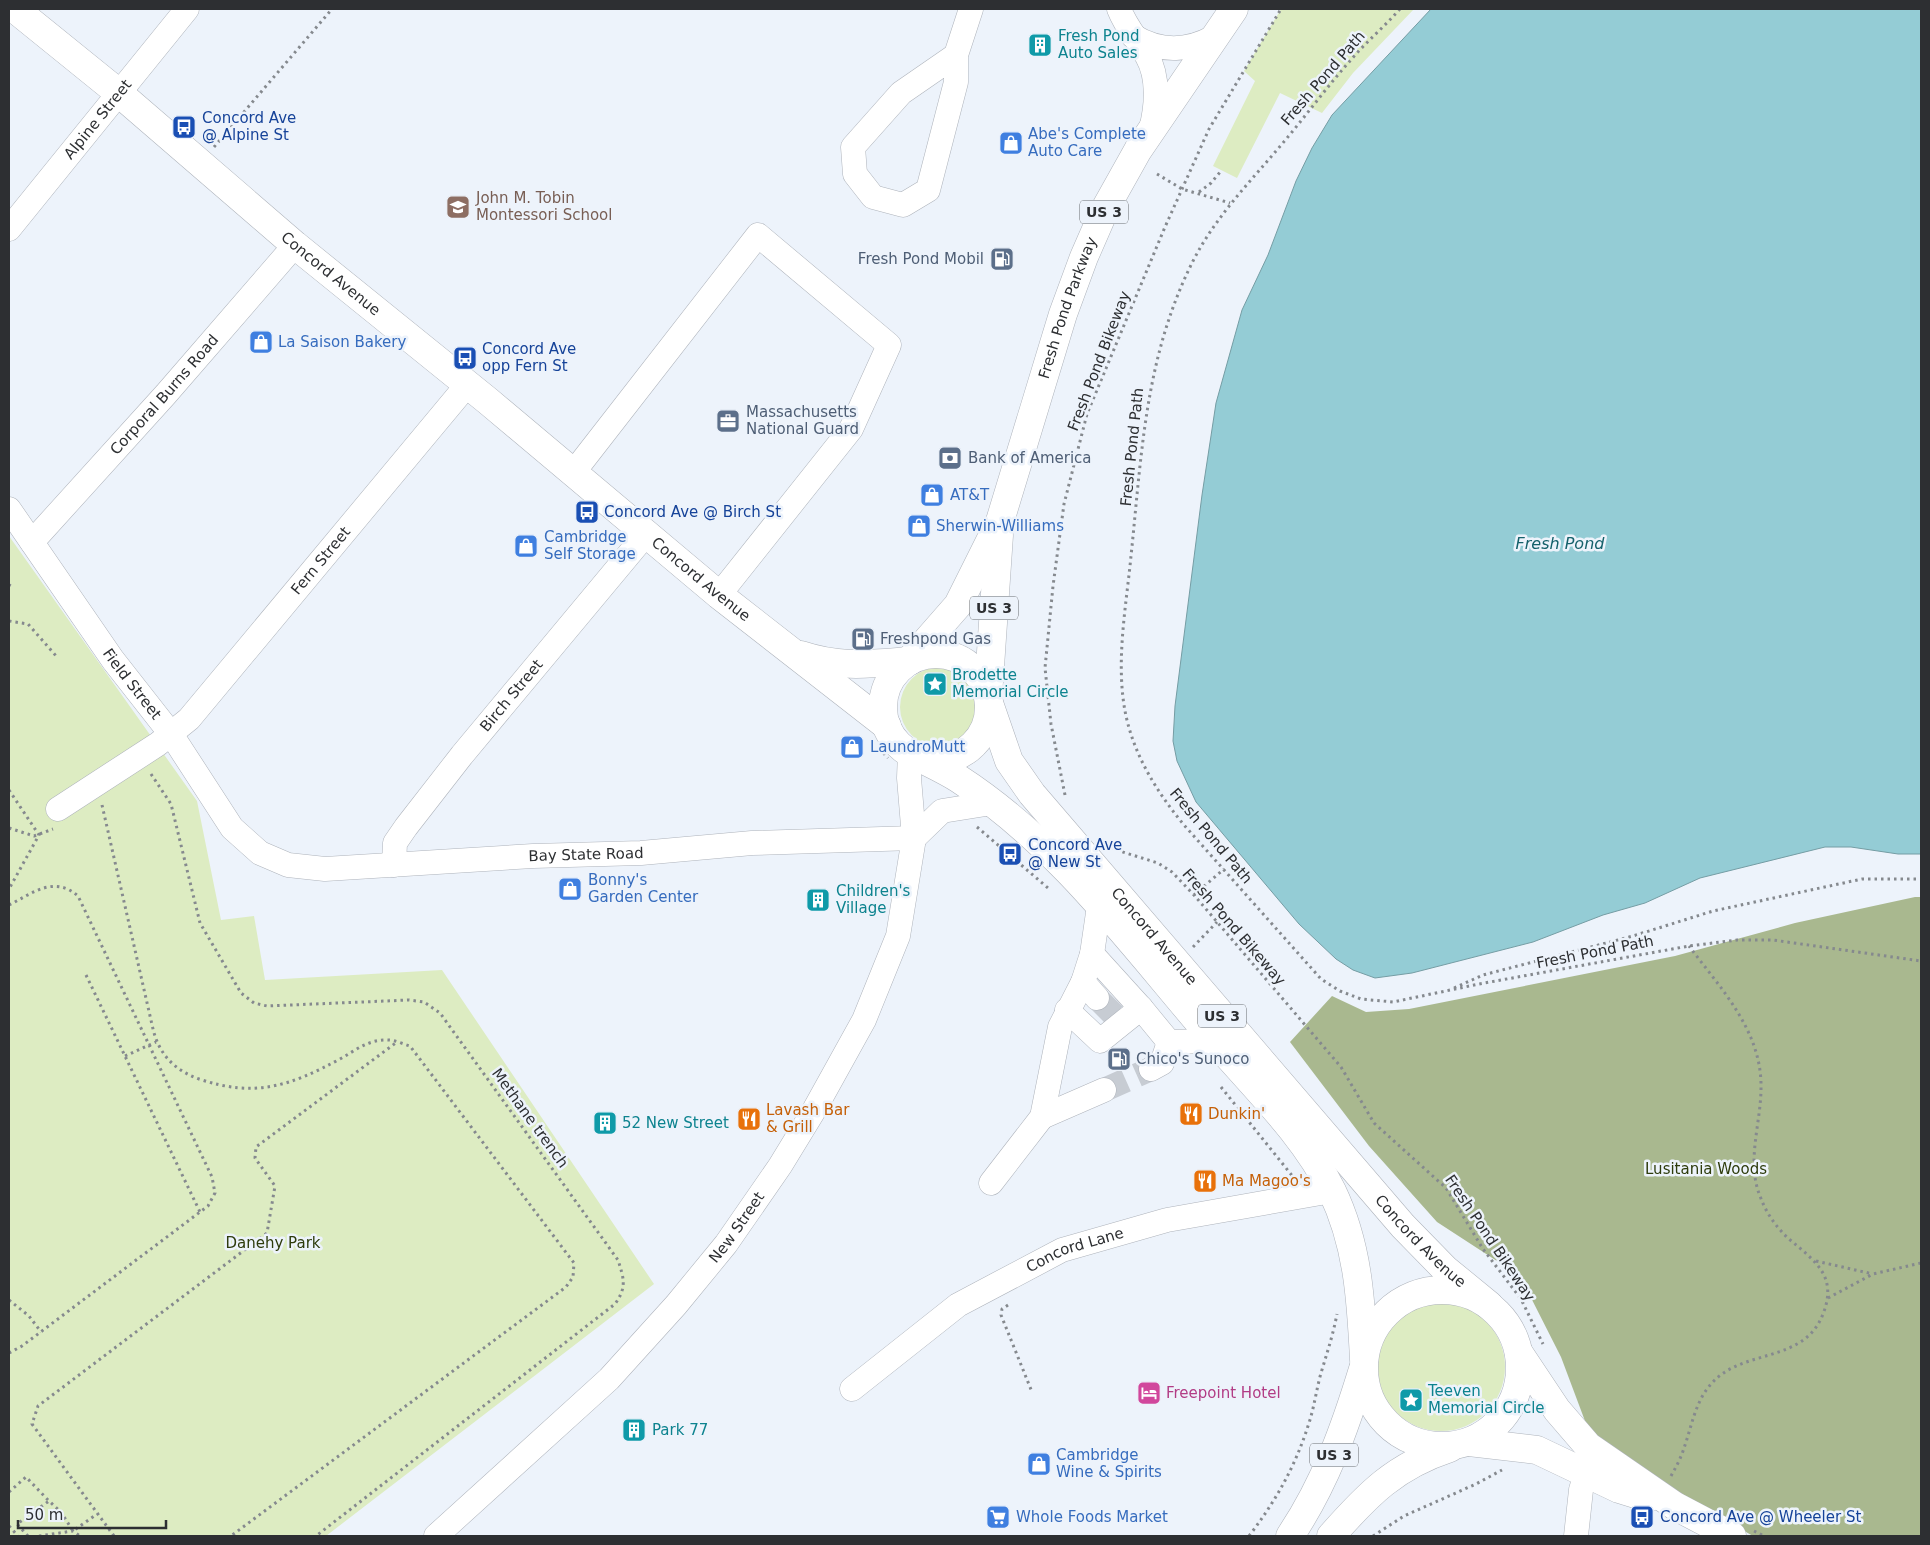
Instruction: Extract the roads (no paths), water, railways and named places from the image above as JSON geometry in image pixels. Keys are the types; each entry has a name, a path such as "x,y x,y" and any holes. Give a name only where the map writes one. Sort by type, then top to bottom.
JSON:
{"main road":[{"name":"Concord Avenue","path":"15,9 120,94 295,245 467,384 719,595 887,726"},
{"name":"Fresh Pond Parkway","path":"909,661 958,605 1000,521 1055,337 1078,273 1117,186 1151,129 1234,9"},
{"name":"Fresh Pond Parkway","path":"989,699 1000,521"},
{"name":"Concord Avenue","path":"788,650 835,664 858,665 909,661"},
{"path":"909,661 933,654 958,658 978,673 989,699 989,716 984,730 977,741 967,750 954,757 941,760 927,759 912,754"},
{"name":"US 3","path":"909,661 895,674 886,690 883,708 887,726 895,740 912,754"},
{"name":"Concord Avenue","path":"989,699 1009,761 1032,794 1397,1220 1445,1269 1489,1305"},
{"name":"Concord Avenue","path":"912,754 958,778 992,803 1055,858 1099,906 1292,1131 1314,1161 1332,1191 1349,1235 1358,1268 1364,1363"},
{"path":"1489,1305 1475,1297 1451,1290 1435,1290 1411,1296 1390,1309 1379,1321 1371,1336 1364,1363 1371,1400 1379,1414 1390,1426 1411,1440 1427,1445 1465,1443 1537,1450 1626,1492 1677,1493"},
{"name":"US 3","path":"1331,1536 1367,1497 1392,1475 1427,1456 1465,1443 1494,1427 1512,1404 1532,1350 1489,1305"},
{"path":"1532,1350 1558,1410 1588,1446 1677,1493 1702,1528 1732,1536"},
{"name":"US 3","path":"1290,1536 1327,1471 1342,1436 1364,1363"}],"street":[{"name":"Alpine Street","path":"9,229 187,9"},
{"path":"956,55 901,92 854,147 855,174 873,197 902,204 928,190 956,82 956,55 971,9"},
{"path":"1119,9 1133,36 1148,57 1154,74 1155,107 1151,129"},
{"path":"1133,36 1149,45 1178,49 1196,46 1214,37"},
{"path":"573,473 758,235 889,345 851,429 719,595"},
{"name":"Corporal Burns Road","path":"32,542 166,394 295,245"},
{"name":"Fern Street","path":"58,810 102,789 189,719 467,384"},
{"name":"Field Street","path":"9,509 113,660 172,734 232,828 260,853"},
{"name":"Birch Street","path":"394,865 395,843 406,827 462,755 646,534"},
{"name":"New Street","path":"449,1532 609,1379 676,1305 726,1244 778,1169 813,1112 864,1020 898,936 914,838 909,778 912,754"},
{"path":"914,838 942,811 992,803"},
{"name":"Bay State Road","path":"260,853 288,865 325,870 534,856 641,853 762,843 914,838"},
{"path":"991,1183 1042,1117 1060,1027 1067,1010 1090,990 1092,954 1099,906"},
{"path":"1092,954 1169,1042"},
{"path":"1067,1010 1100,1041 1119,1020 1141,1008"},
{"path":"1169,1042 1215,1041"},
{"path":"1151,1069 1162,1064 1169,1042"},
{"path":"1042,1117 1104,1090"},
{"name":"Concord Lane","path":"852,1389 958,1304 1062,1250 1167,1220 1332,1191"},
{"path":"1576,1536 1581,1490 1586,1473"}],"water":[{"name":"Fresh Pond","path":"1431,9 1921,9 1921,854 1898,854 1851,847 1825,847 1700,878 1645,903 1603,915 1533,942 1412,973 1375,978 1353,970 1336,959 1299,924 1196,802 1177,761 1173,741 1175,706 1202,495 1216,403 1242,310 1268,255 1296,181 1312,148 1332,115"}],"tunnel":[{"path":"1097,998 1116,1017"},
{"path":"1104,1090 1151,1069"}],"place":[{"name":"Fresh Pond Auto Sales","path":"1040,45"},
{"name":"Concord Ave @ Alpine St","path":"184,127"},
{"name":"Abe's Complete Auto Care","path":"1011,143"},
{"name":"John M. Tobin Montessori School","path":"458,207"},
{"name":"Fresh Pond Mobil","path":"1002,259"},
{"name":"La Saison Bakery","path":"261,342"},
{"name":"Concord Ave opp Fern St","path":"465,358"},
{"name":"Massachusetts National Guard","path":"728,421"},
{"name":"Bank of America","path":"950,458"},
{"name":"AT&T","path":"932,495"},
{"name":"Concord Ave @ Birch St","path":"587,512"},
{"name":"Sherwin-Williams","path":"919,526"},
{"name":"Cambridge Self Storage","path":"526,546"},
{"name":"Freshpond Gas","path":"863,639"},
{"name":"Brodette Memorial Circle","path":"935,684"},
{"name":"LaundroMutt","path":"852,747"},
{"name":"Concord Ave @ New St","path":"1010,854"},
{"name":"Bonny's Garden Center","path":"570,889"},
{"name":"Children's Village","path":"818,900"},
{"name":"Chico's Sunoco","path":"1119,1059"},
{"name":"Dunkin'","path":"1191,1114"},
{"name":"Lavash Bar & Grill","path":"749,1119"},
{"name":"52 New Street","path":"605,1123"},
{"name":"Ma Magoo's","path":"1205,1181"},
{"name":"Freepoint Hotel","path":"1149,1393"},
{"name":"Teeven Memorial Circle","path":"1411,1400"},
{"name":"Park 77","path":"634,1430"},
{"name":"Cambridge Wine & Spirits","path":"1039,1464"},
{"name":"Whole Foods Market","path":"998,1517"},
{"name":"Concord Ave @ Wheeler St","path":"1642,1517"}],"park label":[{"name":"Lusitania Woods","path":"1706,1169"},
{"name":"Danehy Park","path":"273,1243"}]}
